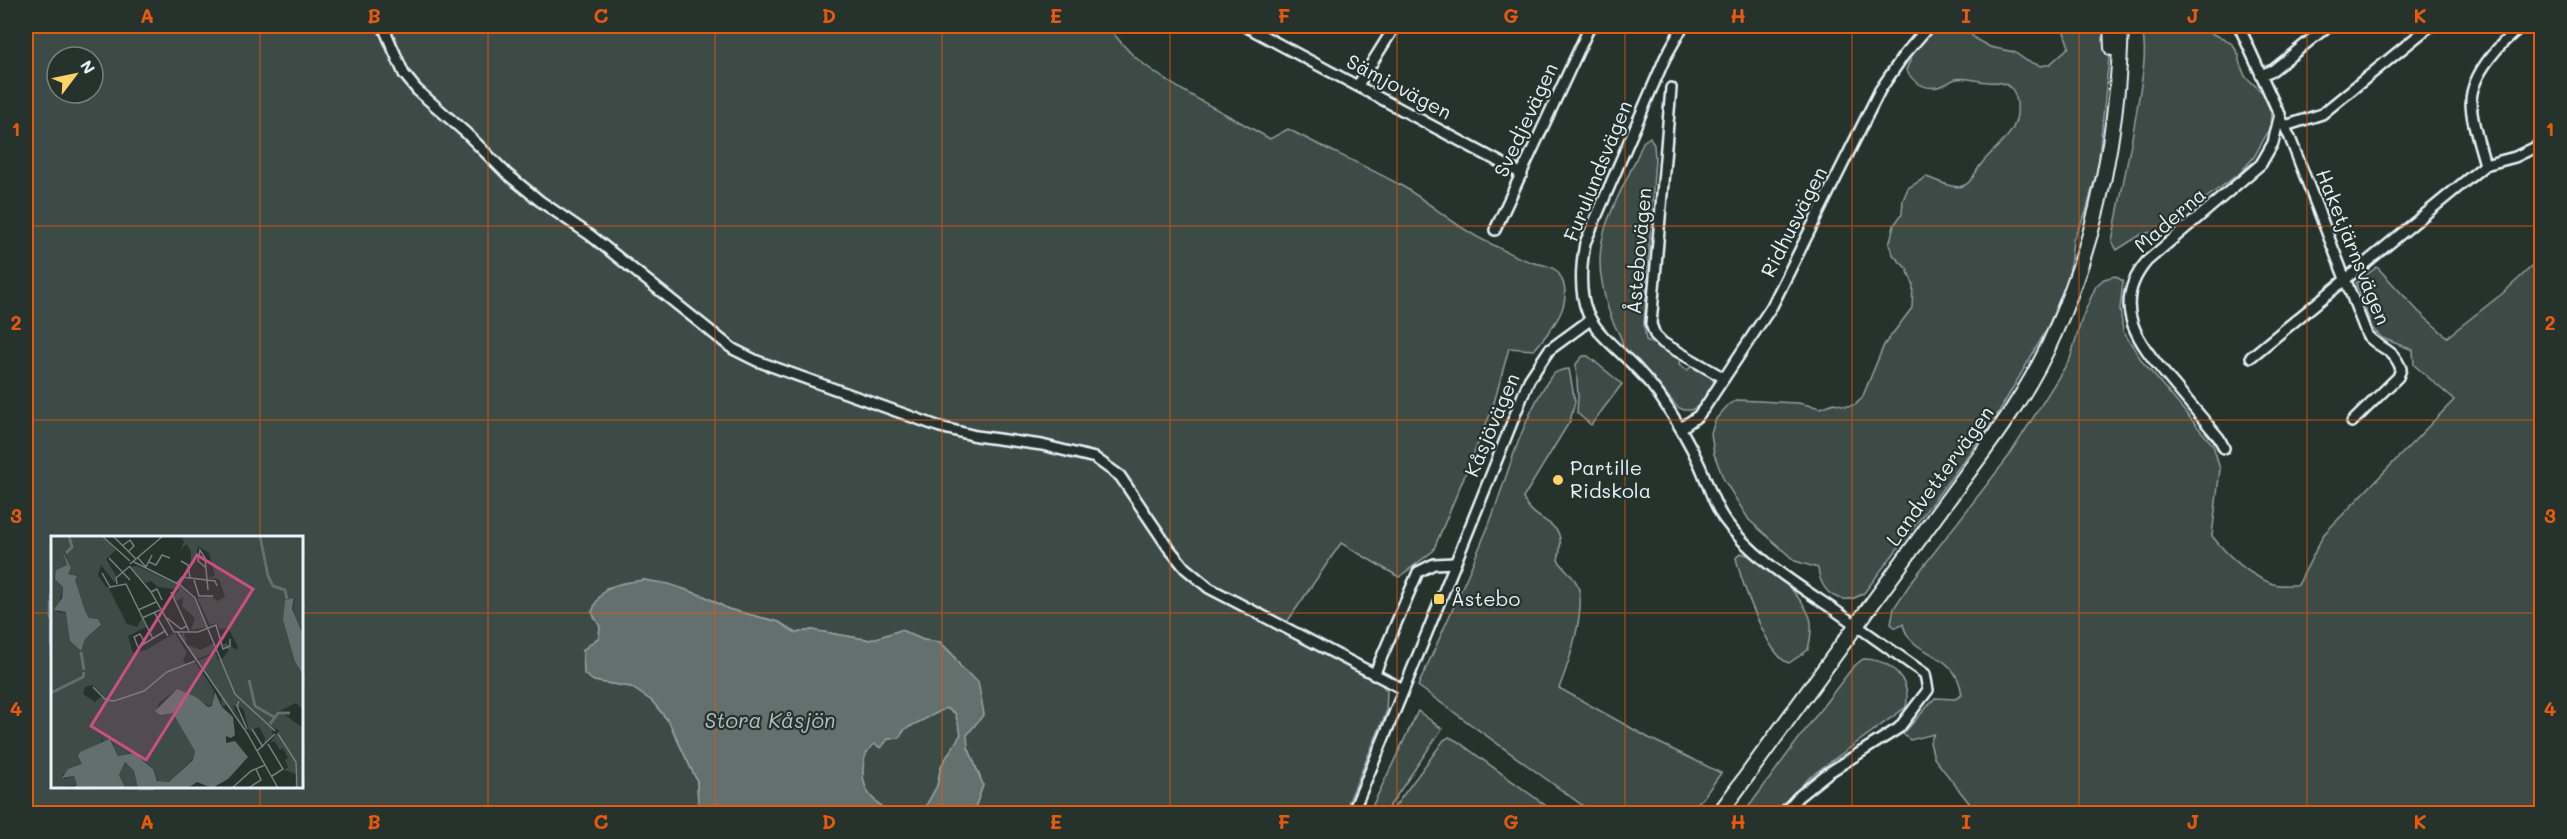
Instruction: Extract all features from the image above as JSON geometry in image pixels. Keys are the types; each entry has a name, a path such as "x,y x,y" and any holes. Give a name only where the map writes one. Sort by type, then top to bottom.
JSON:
{"street":[{"path":"383,26 405,74 417,90 466,133 507,174 540,201 590,235 734,349 757,361 940,427 976,436 1042,445 1095,458 1120,476 1168,547 1185,568 1209,588 1403,689"},
{"name":"Sämjovägen","path":"1245,26 1261,29 1358,85 1522,174"},
{"path":"1358,85 1395,26"},
{"name":"Svedjevägen","path":"1495,230 1590,26"},
{"name":"Furulundsvägen","path":"1683,26 1665,58 1585,243 1580,272 1581,292 1590,320 1601,336 1656,391 1681,428 1718,508 1737,535 1800,586 1857,625"},
{"name":"Ridhusvägen","path":"1681,428 1698,416 1772,306 1880,90 1929,26"},
{"name":"Landvettervägen","path":"2111,26 2112,122"},
{"name":"Landvettervägen","path":"1719,813 2010,412 2054,336 2079,274 2095,222 2118,85 2121,26"},
{"name":"Haketjärnsvägen","path":"2239,26 2285,126 2367,335 2372,341 2396,356 2401,369 2398,377 2352,422"},
{"path":"2261,75 2273,70 2328,26"},
{"path":"2285,126 2322,114 2430,26"},
{"path":"2485,165 2471,103 2472,92 2487,63 2501,45 2522,26"},
{"name":"Åstebovägen","path":"1671,88 1652,330 1663,343 1724,378"},
{"name":"Maderna","path":"2224,448 2219,438 2140,342 2130,320 2129,297 2136,276 2147,261 2261,164 2273,143 2280,114"},
{"path":"2251,357 2485,165 2515,158 2541,144"},
{"name":"Kåsjövägen","path":"1352,813 1529,380 1549,350 1590,320"},
{"path":"1374,675 1418,572 1434,564 1454,563"},
{"path":"1783,813 1821,778 1899,728 1928,690 1925,674 1857,625"}],"shaded area":[{"path":"26,26 1107,26 1135,57 1150,69 1201,101 1270,139 1288,129 1402,186 1474,235 1519,258 1554,269 1559,274 1564,284 1565,295 1560,315 1534,350 1509,348 1492,410 1433,551 1399,577 1341,543 1283,628 1380,683 1387,691 1386,713 1344,813 973,813 983,785 968,747 941,766 937,786 922,813 886,813 869,795 865,787 863,764 867,749 877,742 899,738 905,729 946,708 955,713 978,682 962,669 953,655 940,642 923,640 901,630 871,640 812,630 796,633 779,622 728,609 704,596 644,580 606,588 592,612 600,627 599,637 583,650 594,681 631,687 652,701 669,722 697,781 698,804 694,813 26,813"},
{"path":"1936,26 1962,26 1977,40 1990,47 2014,52 2027,61 2041,66 2050,64 2069,47 2062,26 2107,26 2109,57 2098,167 2086,212 2073,240 2068,284 2043,336 1993,422 1864,593 1848,599 1840,599 1823,585 1818,568 1795,561 1749,520 1724,480 1714,454 1711,433 1716,419 1729,404 1738,400 1798,403 1821,408 1834,403 1846,406 1855,405 1862,398 1884,345 1912,308 1913,284 1907,269 1894,256 1889,245 1894,225 1902,214 1903,200 1908,188 1926,177 1951,186 1965,185 2012,130 2017,114 2017,103 2014,92 2007,85 1954,79 1932,88 1917,83 1909,75 1906,70 1915,50"},
{"path":"2141,26 2198,26 2233,45 2239,55 2245,76 2263,93 2271,112 2270,128 2254,157 2240,173 2162,230 2142,234 2117,250 2112,242 2144,67"},
{"path":"1650,137 1654,145 1655,158 1644,325 1646,340 1680,357 1679,365 1687,370 1694,365 1712,378 1715,386 1702,404 1691,410 1677,407 1639,361 1623,348 1608,307 1602,282 1601,244 1606,227 1643,142"},
{"path":"2541,258 2541,813 1977,813 1934,758 1930,742 1934,734 1910,740 1903,734 1935,698 1955,699 1962,695 1958,680 1943,661 1915,644 1903,624 1896,628 1891,624 1894,608 1912,581 2009,456 2070,359 2082,318 2096,286 2104,279 2115,276 2123,281 2120,309 2123,331 2142,361 2213,445 2220,469 2212,536 2232,558 2256,576 2276,585 2298,585 2324,534 2454,400 2414,365 2413,350 2382,338 2372,328 2356,283 2377,267 2419,312 2447,337 2503,293"},
{"path":"1583,356 1588,356 1622,384 1591,425 1577,413 1576,364"},
{"path":"1569,369 1575,402 1570,421 1523,498 1536,514 1556,529 1560,546 1558,560 1576,582 1579,592 1579,619 1576,635 1559,688 1649,738 1721,773 1703,798 1686,813 1593,813 1418,686 1482,543 1531,411 1552,376 1558,371"},
{"path":"1740,553 1772,570 1793,591 1808,613 1811,622 1811,636 1808,650 1789,663 1781,658 1764,633 1743,583 1736,558"},
{"path":"1863,659 1882,663 1897,672 1906,688 1906,707 1811,776 1774,813 1744,813 1853,667"},
{"path":"1418,711 1442,729 1385,813 1369,813"},
{"path":"1449,737 1556,813 1390,813 1444,740"}],"water":[{"name":"Stora Kåsjön","path":"644,580 669,584 704,596 728,609 779,622 796,633 812,630 870,640 901,630 923,640 940,642 953,655 962,669 978,682 984,714 967,735 968,747 983,785 973,813 922,813 937,786 941,766 961,734 955,713 946,708 905,729 899,738 888,739 881,748 874,744 866,754 863,766 865,786 886,813 694,813 698,804 697,781 669,722 652,701 631,687 594,681 584,674 583,650 599,637 600,627 592,612 596,602 606,590 618,584"}],"place":[{"name":"Partille Ridskola","path":"1558,480"},
{"name":"Åstebo","path":"1439,599"}]}
